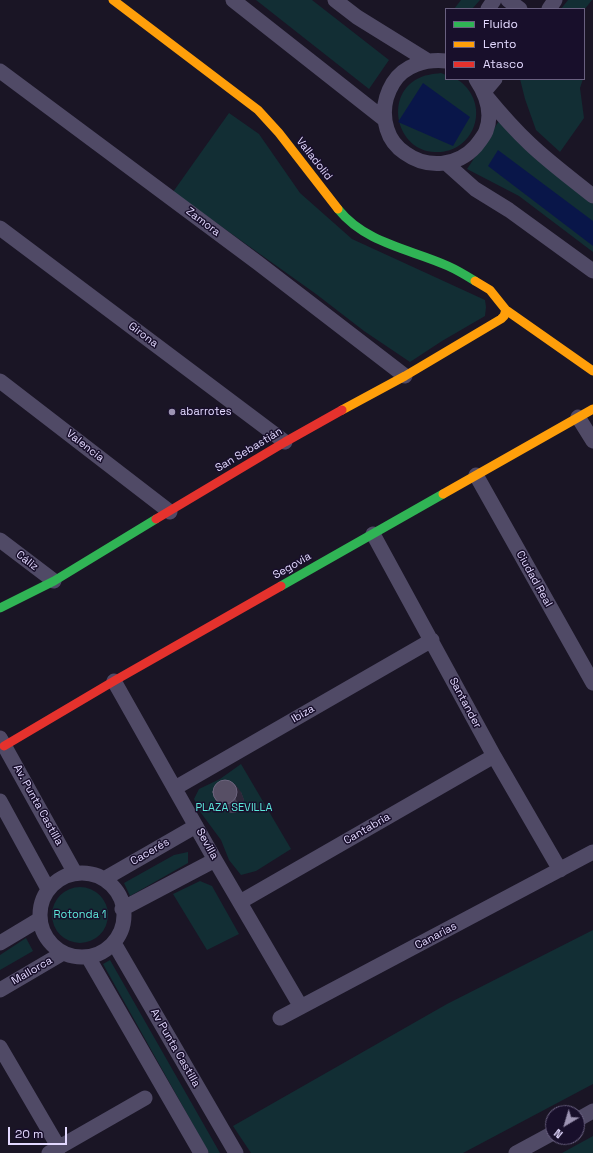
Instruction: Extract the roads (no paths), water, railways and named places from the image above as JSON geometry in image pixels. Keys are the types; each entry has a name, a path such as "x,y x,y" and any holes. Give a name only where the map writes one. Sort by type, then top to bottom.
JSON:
{"street":[{"name":"Valladolid","path":"113,0 258,110 279,133 342,214 359,230 385,243 448,266 472,279 490,290 506,310 593,371"},
{"path":"233,0 384,119"},
{"path":"335,0 357,17 428,61"},
{"path":"508,0 519,8"},
{"path":"445,61 428,61 414,64 403,71 394,81 387,93 384,105 384,119 389,135 399,149 413,159 430,164 447,164 460,159 470,152 486,131 488,114 485,94 494,80"},
{"name":"Zamora","path":"0,71 258,263 405,376"},
{"path":"477,80 485,94 507,122 561,171 593,196"},
{"path":"447,164 475,189 509,210 593,271"},
{"name":"Girona","path":"0,228 285,442"},
{"name":"San Sebastián","path":"0,608 54,581 285,442 405,376 501,319 506,313 506,310"},
{"name":"Valencia","path":"0,381 170,512"},
{"name":"Segovia","path":"2,742 114,681 593,409"},
{"path":"578,417 593,440"},
{"name":"Ciudad Real","path":"476,475 593,683"},
{"name":"Santander","path":"372,534 432,640 494,756 560,870"},
{"name":"Cáliz","path":"0,540 54,581"},
{"name":"Ibiza","path":"175,788 432,640"},
{"name":"Sevilla","path":"114,681 215,860 301,1007"},
{"name":"Av. Punta Castilla","path":"2,742 76,873"},
{"name":"Cantabria","path":"240,902 494,756"},
{"path":"0,801 48,889"},
{"name":"Cacerés","path":"104,879 196,826"},
{"name":"Canarias","path":"280,1018 593,852"},
{"path":"122,909 215,860"},
{"path":"87,872 104,879 112,884 119,894 124,906 122,909 123,928 119,936 106,950 98,954 88,957 75,957 63,953 47,939 42,930 40,919 41,904 48,889 56,881 67,875 76,873 87,872"},
{"path":"0,942 40,919"},
{"name":"Av Punta Castilla","path":"114,943 236,1153"},
{"name":"Mallorca","path":"0,990 63,953"},
{"path":"88,957 201,1153"},
{"path":"0,1047 54,1150 145,1098"},
{"path":"516,1153 545,1137"}],"place":[{"name":"abarrotes","path":"172,412"}],"park label":[{"name":"PLAZA SEVILLA","path":"234,808"},
{"name":"Rotonda 1","path":"80,915"}]}
